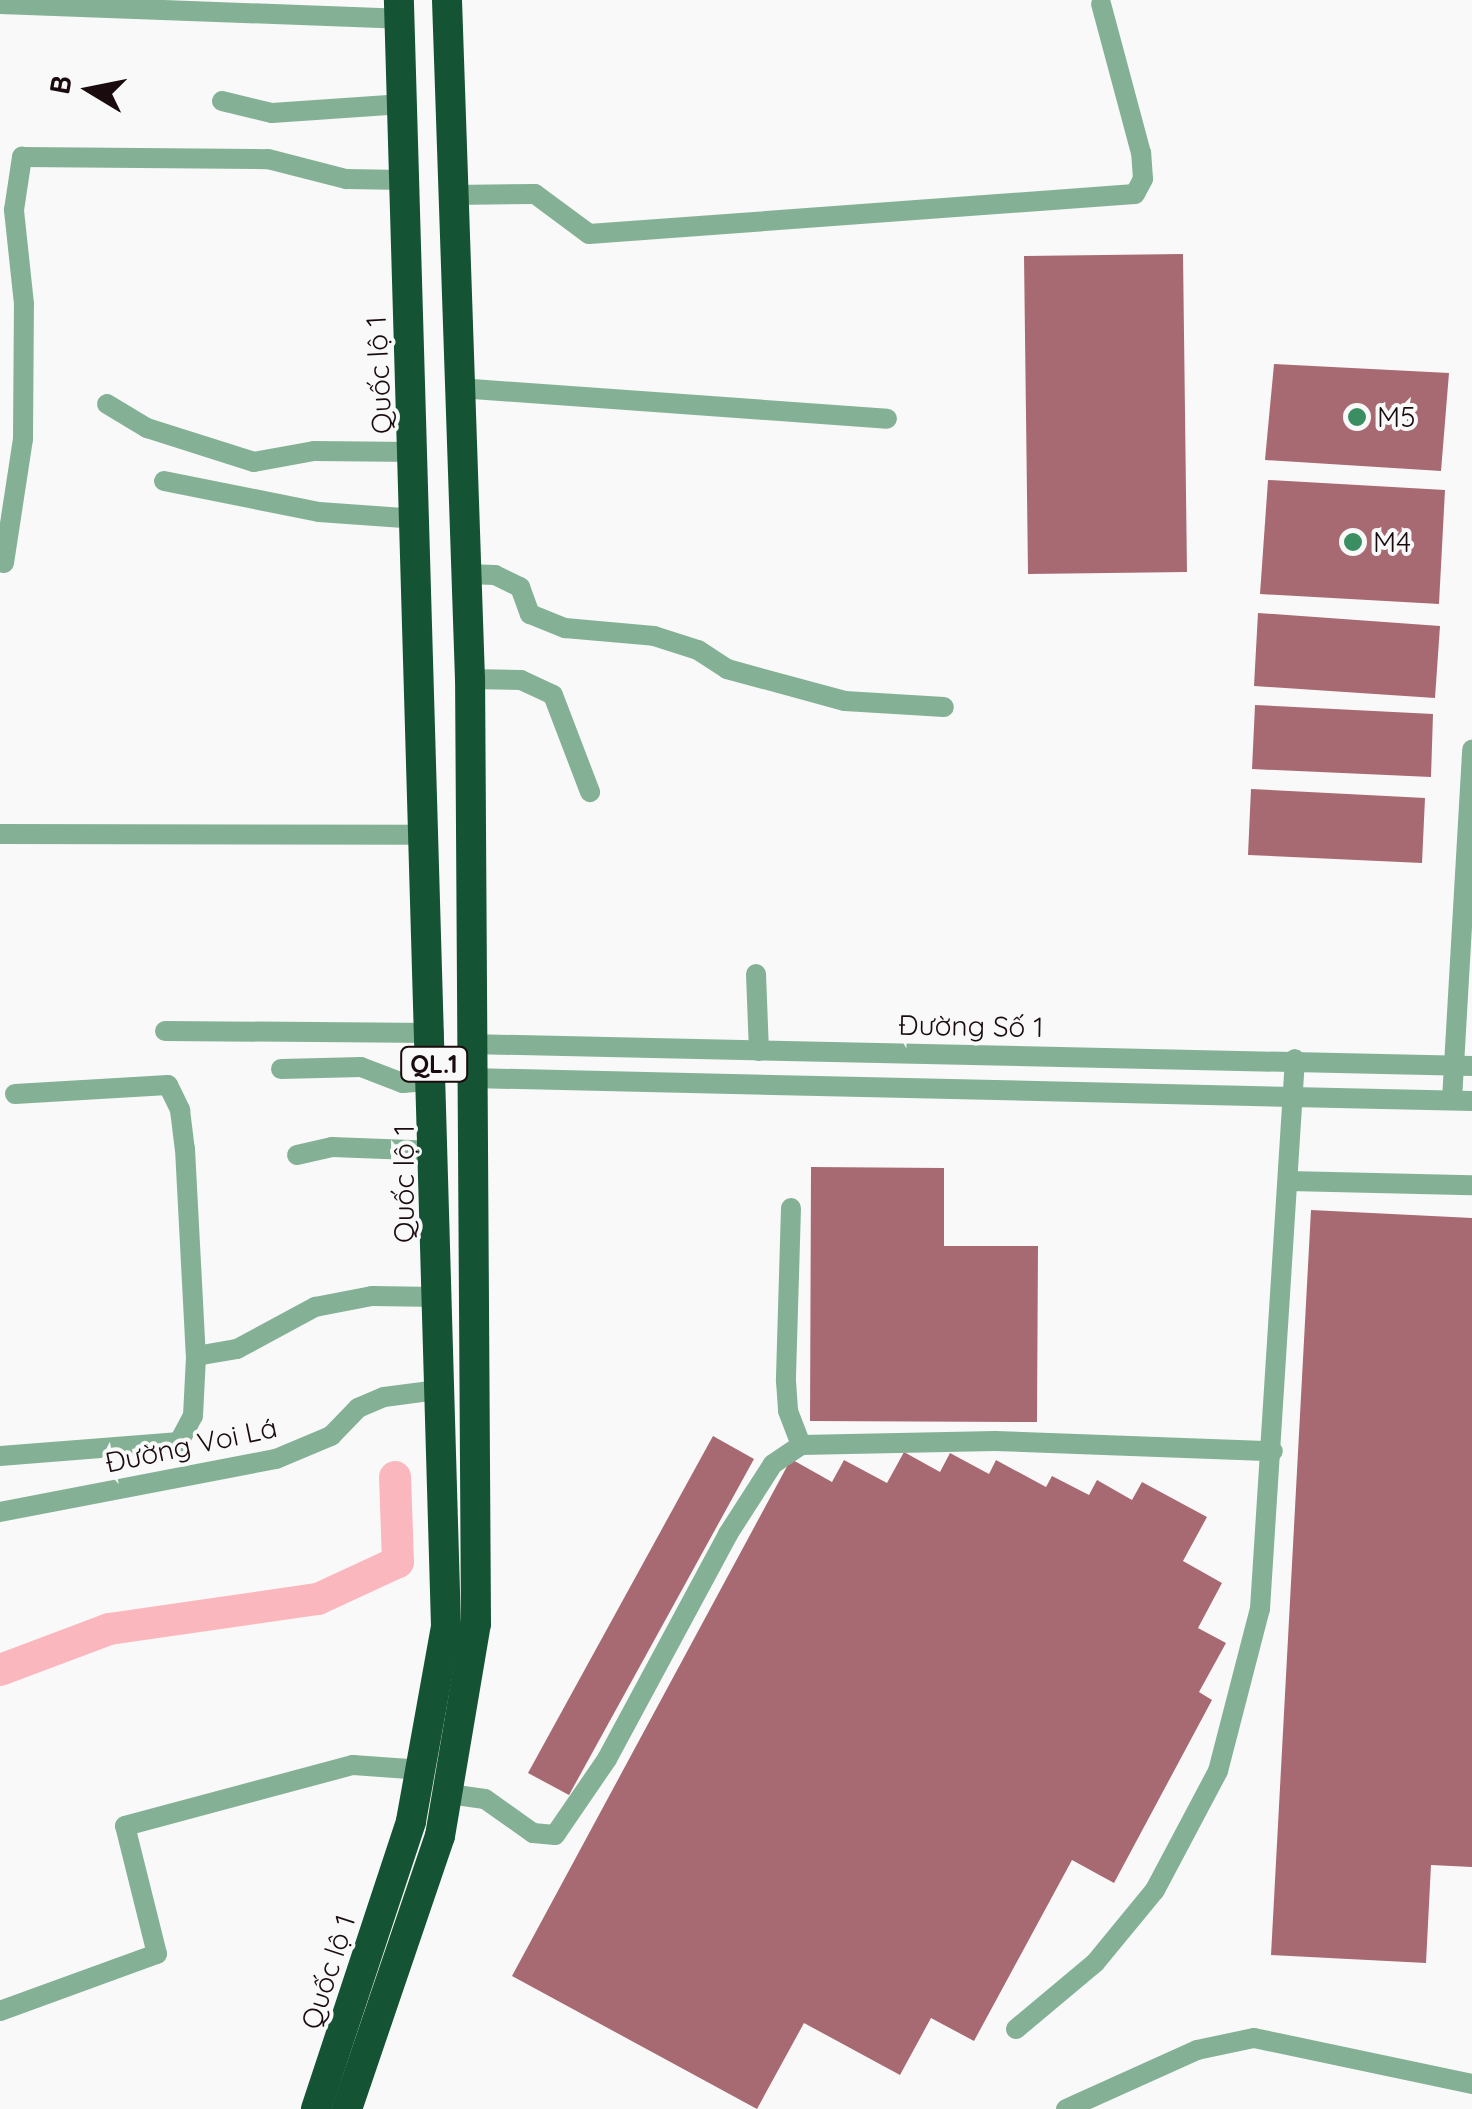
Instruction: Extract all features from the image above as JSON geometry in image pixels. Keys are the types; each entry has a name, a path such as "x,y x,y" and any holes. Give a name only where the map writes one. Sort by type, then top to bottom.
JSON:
{"highway":[{"name":"QL.1","path":"347,2109 449,1794 476,1624 470,678 447,0"},
{"name":"Quốc lộ 1","path":"316,2109 423,1770 446,1626 437,1390 434,1039 399,10"},
{"path":"434,1039 470,1044"},
{"path":"435,1080 471,1078"}],"street":[{"path":"0,4 399,10"},
{"path":"452,194 535,194 589,234 1135,194 1143,179 1141,153 1101,4"},
{"path":"222,101 272,113 403,104"},
{"path":"4,564 22,439 24,304 14,210 22,157 268,158 346,180 403,180"},
{"path":"459,388 887,418"},
{"path":"107,404 147,428 254,462 314,451 416,452"},
{"path":"164,481 318,512 418,519"},
{"path":"466,574 495,575 520,587 530,614 565,628 654,636 698,650 728,669 845,701 944,707"},
{"path":"470,678 521,680 553,695 590,792"},
{"path":"471,1078 1462,1100 1472,750"},
{"path":"0,834 428,835"},
{"path":"756,974 759,1051"},
{"path":"165,1031 434,1039"},
{"name":"Đường Số 1","path":"470,1044 1296,1059 1463,1066"},
{"path":"1016,2029 1095,1963 1155,1890 1218,1771 1260,1609 1296,1059"},
{"path":"281,1069 361,1067 403,1083 435,1080"},
{"path":"0,1456 179,1442 192,1416 196,1356 185,1149 180,1110 168,1086 14,1094"},
{"path":"297,1155 332,1146 437,1151"},
{"path":"1289,1181 1472,1186"},
{"path":"791,1208 786,1381 788,1411 801,1445"},
{"path":"196,1356 237,1349 315,1308 372,1296 437,1297"},
{"name":"Đường Voi Lá","path":"0,1512 276,1459 331,1436 358,1408 384,1397 437,1390"},
{"path":"449,1794 485,1799 533,1833 555,1835 607,1759 737,1520 773,1464 801,1445 996,1442 1273,1451"},
{"path":"0,2011 157,1954 125,1826 352,1765 423,1770"},
{"path":"1066,2109 1197,2050 1254,2038 1472,2084"}],"building":[{"path":"1183,254 1187,572 1028,574 1024,256"},
{"name":"M5","path":"1274,364 1449,373 1441,471 1265,460"},
{"name":"M4","path":"1268,480 1445,490 1439,604 1260,594"},
{"path":"1258,613 1440,626 1435,698 1254,686"},
{"path":"1255,705 1433,714 1431,777 1252,769"},
{"path":"1251,789 1425,798 1422,863 1248,855"},
{"path":"811,1167 944,1168 944,1246 1038,1246 1037,1422 810,1421"},
{"path":"1311,1210 1472,1218 1472,1867 1431,1865 1426,1963 1271,1955"},
{"path":"713,1436 754,1459 569,1795 528,1773"},
{"path":"904,1452 940,1472 950,1453 989,1474 996,1460 1046,1487 1052,1476 1089,1495 1097,1480 1132,1500 1142,1482 1207,1517 1183,1561 1222,1583 1198,1628 1226,1643 1199,1692 1212,1700 1114,1883 1072,1860 974,2041 931,2018 900,2075 804,2023 757,2109 512,1976 791,1459 832,1482 844,1460 887,1483"}],"waterway":[{"path":"0,1670 109,1629 318,1599 398,1562 395,1477"}],"place":[{"name":"M5","path":"1357,417"},
{"name":"M4","path":"1353,542"}]}
